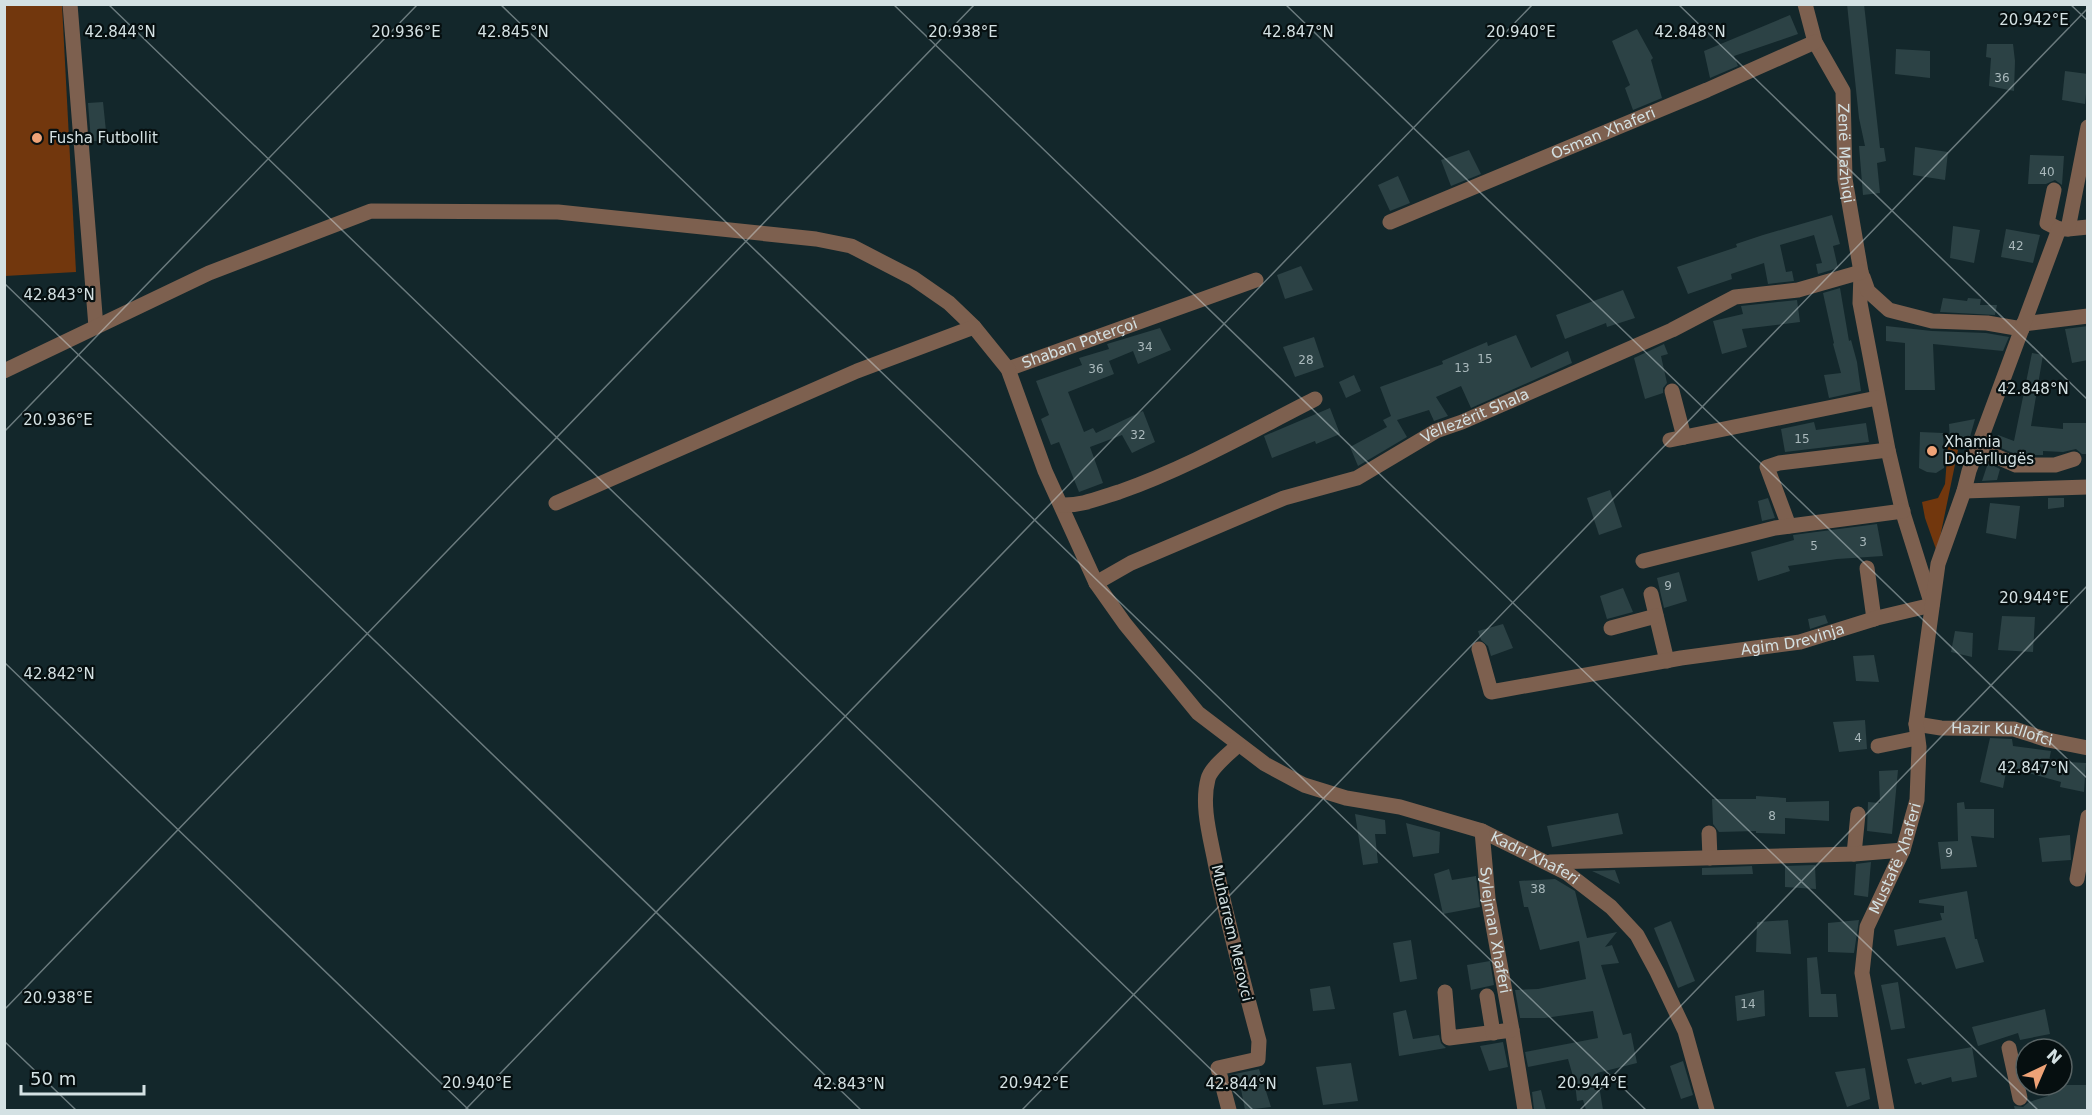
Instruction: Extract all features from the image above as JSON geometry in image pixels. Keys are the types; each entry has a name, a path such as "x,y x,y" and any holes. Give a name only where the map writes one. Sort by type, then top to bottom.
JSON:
{"street":[{"path":"70,4 96,327"},
{"name":"Zenë Mazhiqi","path":"1805,4 1815,42 1843,91 1845,179 1861,272"},
{"name":"Osman Xhaferi","path":"1390,222 1707,90 1815,42"},
{"name":"Mustafë Xhaferi","path":"1887,1110 1862,973 1867,927 1904,850 1917,800 1916,731 1938,564 1977,448 2023,326 2064,229 2088,127"},
{"path":"2054,190 2047,223 2064,229 2088,227"},
{"path":"4,371 209,273 371,211 558,212 816,239 851,246 914,278 949,303 974,327 1008,369"},
{"path":"1861,272 1868,291 1889,310 1932,321 2023,326 2088,316"},
{"path":"1861,272 1860,303 1888,450 1903,511 1932,605"},
{"name":"Vëllezërit Shala","path":"1096,583 1131,563 1284,498 1357,478 1436,431 1462,422 1672,330 1735,297 1798,290 1861,272"},
{"name":"Shaban Poterçoi","path":"1238,745 1198,713 1125,624 1096,583 1045,471 1008,369 1256,280"},
{"path":"556,503 857,370 974,327"},
{"path":"1672,391 1677,438 1877,398"},
{"path":"1061,505 1077,506 1135,486 1191,462 1315,399"},
{"path":"1977,448 2016,465 2055,465 2074,459"},
{"path":"1789,526 1767,467 1779,463 1888,450"},
{"path":"1964,491 2088,487"},
{"path":"1643,561 1775,528 1903,511"},
{"path":"1867,568 1874,619"},
{"path":"1651,594 1667,661"},
{"name":"Agim Drevinja","path":"1479,649 1491,692 1667,661 1800,642 1874,619 1932,605"},
{"path":"1611,628 1656,616"},
{"name":"Hazir Kutllofci","path":"1916,731 1941,728 2014,729 2048,740 2088,748"},
{"path":"1878,746 1916,731"},
{"name":"Kadri Xhaferi","path":"1238,745 1265,764 1304,786 1346,798 1400,807 1482,831 1567,873 1611,907 1637,935 1685,1030 1707,1110"},
{"name":"Muharrem Merovci","path":"1227,1105 1218,1068 1258,1059 1259,1041 1225,909 1207,820 1208,778 1238,745"},
{"path":"1854,854 1858,814"},
{"path":"2077,879 2088,817"},
{"name":"Sylejman Xhaferi","path":"1482,831 1488,898 1525,1110"},
{"path":"1709,833 1710,858"},
{"path":"1546,862 1854,854 1904,850"},
{"path":"1445,992 1449,1038 1512,1030"},
{"path":"1487,996 1493,1033"},
{"path":"2009,1048 2020,1098"}],"shaded area":[{"name":"Fusha Futbollit","path":"5,4 62,5 76,272 5,276"},
{"path":"1948,445 1958,450 1937,552 1922,502 1938,498 1945,484"}],"building":[{"path":"1847,4 1864,4 1880,148 1884,148 1886,161 1877,163 1880,193 1863,195 1859,146 1865,146 1859,118"},
{"path":"1790,15 1798,34 1734,56 1738,66 1710,78 1704,51"},
{"path":"1637,29 1653,58 1651,60 1662,98 1633,110 1625,88 1630,85 1612,41"},
{"path":"1987,44 2013,44 2014,91 1989,86 1991,58 1986,57"},
{"path":"1896,49 1930,51 1930,78 1895,74"},
{"path":"2065,71 2088,74 2085,104 2062,100"},
{"path":"103,102 107,141 91,141 88,103"},
{"path":"1915,147 1948,152 1945,180 1913,175"},
{"path":"1469,150 1481,174 1451,186 1441,160"},
{"path":"2030,155 2064,156 2062,185 2055,180 2046,184 2028,184"},
{"path":"1398,176 1410,203 1390,211 1378,185"},
{"path":"1832,215 1840,244 1833,246 1838,268 1818,274 1816,264 1822,263 1814,235 1780,245 1786,272 1792,271 1794,281 1768,284 1764,263 1731,274 1732,279 1688,294 1677,267 1737,247 1736,244"},
{"path":"1953,226 1980,230 1974,263 1950,258"},
{"path":"2006,229 2040,235 2033,263 2001,257"},
{"path":"1301,266 1313,290 1285,299 1277,275"},
{"path":"1840,288 1849,341 1851,340 1857,362 1861,391 1829,398 1824,375 1841,373 1823,293"},
{"path":"1623,290 1635,318 1607,327 1606,323 1565,339 1556,315"},
{"path":"1943,298 1967,301 1968,298 1981,299 1980,305 1997,305 1995,315 1940,312"},
{"path":"1797,300 1800,322 1742,329 1747,347 1722,354 1713,321 1743,314 1741,306"},
{"path":"1886,326 1986,333 2009,337 2003,351 1933,344 1935,390 1905,390 1905,343 1886,341"},
{"path":"2088,326 2088,360 2072,363 2065,329"},
{"path":"1160,328 1171,350 1138,364 1133,351 1109,361 1114,374 1068,392 1084,432 1093,428 1096,433 1143,411 1155,442 1132,453 1122,435 1090,447 1103,483 1079,492 1059,442 1051,445 1041,419 1049,415 1036,381 1082,365 1079,358 1109,349 1107,344"},
{"path":"1516,335 1531,368 1568,351 1572,363 1471,408 1461,386 1436,397 1448,416 1434,421 1429,410 1397,420 1407,437 1358,466 1350,447 1387,427 1383,420 1391,416 1380,387 1443,364 1442,361 1487,342 1488,346"},
{"path":"1314,337 1324,367 1295,377 1283,347"},
{"path":"1664,344 1668,354 1661,356 1667,383 1663,388 1663,393 1645,399 1634,358"},
{"path":"2032,353 2043,355 2031,426 2063,429 2063,423 2088,423 2088,454 2082,454 2076,449 2063,452 2043,451 2043,455 2023,455 1994,445 1998,435 2014,441"},
{"path":"1354,375 1361,391 1346,398 1339,382"},
{"path":"1330,408 1340,434 1272,458 1264,436"},
{"path":"1975,419 1968,444 1950,441 1949,424"},
{"path":"1814,422 1816,430 1866,423 1869,442 1785,452 1781,429"},
{"name":"Xhamia Dobërllugës","path":"1920,432 1943,433 1944,468 1936,473 1919,468"},
{"path":"1988,463 2000,469 1997,480 1982,481"},
{"path":"1610,490 1622,527 1599,535 1587,498"},
{"path":"1768,498 1775,518 1762,521 1758,501"},
{"path":"2048,498 2064,498 2064,507 2048,509"},
{"path":"1990,503 2020,506 2016,539 1986,533"},
{"path":"1877,524 1883,556 1837,559 1788,566 1790,571 1758,581 1751,552 1794,540 1793,535"},
{"path":"1679,572 1687,601 1664,608 1657,578"},
{"path":"1623,588 1633,612 1607,619 1600,596"},
{"path":"1825,615 1828,623 1810,629 1808,619"},
{"path":"2002,616 2035,617 2033,652 1998,650"},
{"path":"1503,624 1513,648 1491,656 1488,646 1481,640 1478,631"},
{"path":"1955,631 1973,633 1972,657 1951,652"},
{"path":"1874,655 1879,682 1856,681 1853,656"},
{"path":"1865,720 1867,749 1839,752 1833,722"},
{"path":"1990,738 2012,739 2013,746 2051,751 2049,761 2086,763 2084,792 2060,787 2061,782 2007,767 2003,788 1980,782"},
{"path":"1898,770 1892,834 1867,831 1868,802 1880,803 1879,771"},
{"path":"1756,796 1786,798 1786,802 1829,801 1829,821 1785,818 1785,834 1756,833 1756,831 1719,832 1713,824 1712,799 1756,799"},
{"path":"1964,802 1965,809 1994,809 1994,838 1971,836 1977,867 1941,869 1938,842 1958,841 1957,803"},
{"path":"1618,813 1623,834 1552,847 1547,826"},
{"path":"1355,814 1385,820 1386,834 1375,834 1378,863 1363,865"},
{"path":"1406,823 1440,832 1439,853 1413,857"},
{"path":"2070,835 2071,860 2042,862 2039,838"},
{"path":"1871,862 1868,897 1854,895 1856,864"},
{"path":"1815,865 1816,889 1785,887 1785,866"},
{"path":"1752,866 1753,874 1702,875 1702,868"},
{"path":"1449,869 1452,880 1476,876 1480,907 1443,914 1434,874"},
{"path":"1615,870 1620,884 1592,871 1595,871"},
{"path":"1555,879 1575,891 1587,938 1617,932 1605,947 1612,945 1619,963 1601,965 1623,1035 1631,1033 1637,1063 1597,1073 1603,1110 1586,1110 1583,1100 1577,1101 1575,1083 1568,1059 1528,1067 1525,1052 1598,1038 1593,1011 1545,1018 1520,1018 1515,990 1538,989 1586,979 1579,941 1540,950 1528,907 1524,907 1519,881"},
{"path":"1967,891 1975,939 1977,939 1984,962 1956,969 1945,937 1897,946 1894,930 1942,920 1940,913 1944,913 1944,906 1919,903 1919,900"},
{"path":"1788,920 1791,954 1756,952 1757,922"},
{"path":"1859,920 1854,953 1828,952 1828,923"},
{"path":"1671,921 1695,981 1678,988 1654,928"},
{"path":"1411,940 1417,979 1400,982 1393,943"},
{"path":"1817,957 1821,994 1836,994 1838,1017 1809,1017 1807,958"},
{"path":"1490,961 1494,985 1471,990 1467,965"},
{"path":"1898,982 1905,1028 1891,1030 1881,985"},
{"path":"1330,986 1335,1009 1313,1011 1310,989"},
{"path":"1764,990 1765,1016 1737,1021 1735,996"},
{"path":"2045,1009 2050,1034 2019,1037 2018,1033 1978,1046 1972,1027"},
{"path":"1406,1010 1413,1039 1439,1035 1441,1043 1446,1048 1399,1056 1393,1013"},
{"path":"1503,1042 1508,1067 1489,1071 1480,1046"},
{"path":"1972,1047 1977,1077 1952,1082 1951,1077 1922,1085 1921,1082 1915,1084 1907,1059"},
{"path":"1683,1061 1693,1095 1681,1099 1670,1066"},
{"path":"1351,1063 1358,1101 1323,1105 1316,1067"},
{"path":"1865,1068 1870,1099 1847,1107 1835,1072"},
{"path":"1259,1069 1271,1107 1245,1110 1240,1084 1233,1085 1230,1075"},
{"path":"2074,1085 2088,1085 2088,1110 2015,1110 2014,1106 2023,1107 2029,1102 2045,1097 2074,1097"},
{"path":"1541,1090 1546,1110 1534,1110 1532,1092"}],"place":[{"name":"Fusha Futbollit","path":"37,138"},
{"name":"Xhamia Dobërllugës","path":"1932,451"}]}
